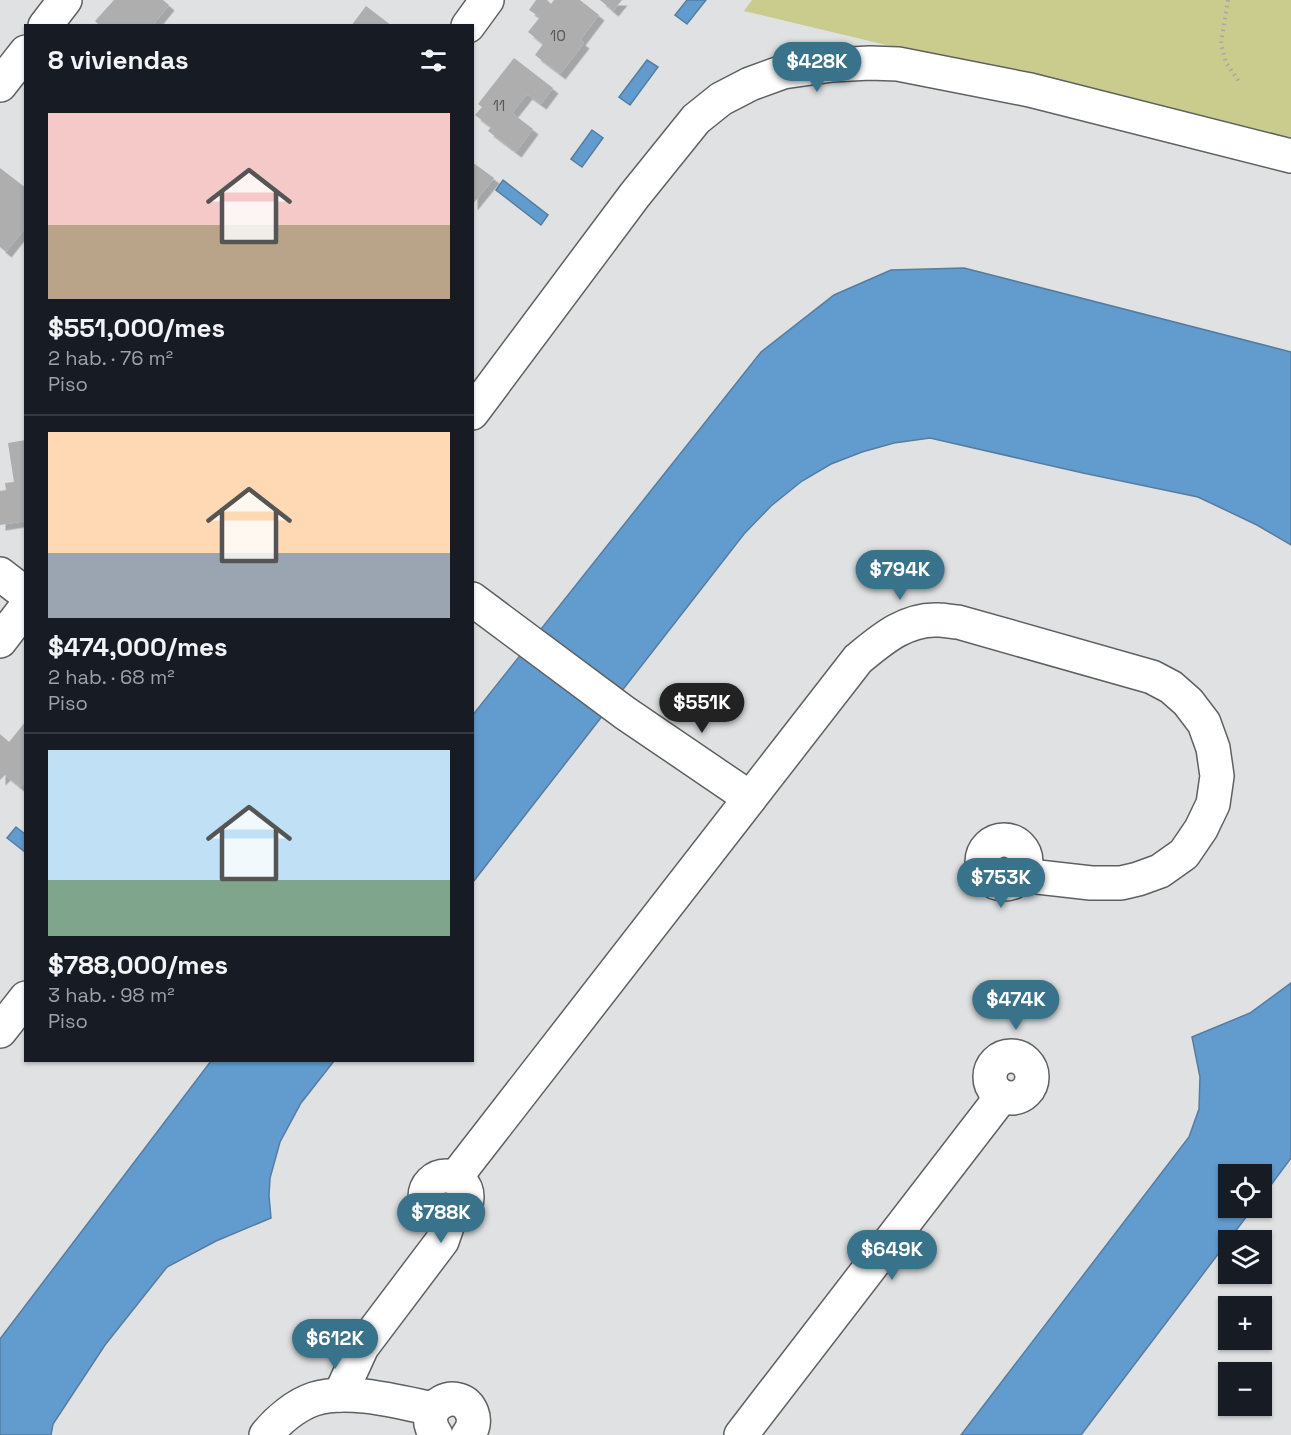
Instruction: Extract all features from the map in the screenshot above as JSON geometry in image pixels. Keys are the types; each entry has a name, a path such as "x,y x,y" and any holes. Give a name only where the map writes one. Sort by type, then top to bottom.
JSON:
{"street":[{"path":"469,24 487,0"},
{"path":"0,85 24,54"},
{"path":"474,410 634,196 696,119 721,99 750,84 783,72 832,65 898,64 1030,90 1291,156"},
{"path":"0,574 24,592"},
{"path":"474,600 625,713 750,798"},
{"path":"0,641 24,610"},
{"path":"340,1395 362,1347 442,1241 450,1218 462,1212 468,1200 465,1187 455,1178 858,659 904,626 938,620 958,622 1152,677 1171,687 1188,702 1204,723 1213,748 1217,776 1214,804 1184,854 1160,871 1121,883 1091,884 1038,877 1024,871"},
{"path":"0,1031 24,1001"},
{"path":"741,1435 1002,1096"},
{"path":"266,1435 290,1413 314,1400 340,1395 390,1400 435,1422 438,1403 445,1400 459,1400 471,1409 473,1416 473,1424 468,1435"}],"path":[{"path":"1228,0 1221,43 1226,63 1241,84"}],"green space":[{"path":"752,0 1291,0 1291,142 744,11"}],"water":[{"path":"687,0 706,0 687,24 675,15"},
{"path":"647,60 658,67 630,105 619,97"},
{"path":"592,130 603,138 582,167 571,159"},
{"path":"503,180 548,215 541,225 496,190"},
{"path":"964,268 1291,352 1291,545 1257,525 1198,497 930,438 894,443 831,464 802,481 771,506 744,534 474,881 474,713 761,352 834,295 891,270"},
{"path":"16,827 24,833 24,851 7,838"},
{"path":"1291,983 1291,1158 1272,1184 1272,1164 1218,1164 1218,1218 1245,1218 1236,1230 1218,1230 1218,1254 1081,1435 961,1435 1189,1137 1199,1109 1200,1077 1192,1037 1250,1013"},
{"path":"210,1062 333,1062 301,1103 280,1142 270,1178 271,1218 216,1241 167,1267 105,1345 53,1424 51,1435 0,1435 0,1339"}],"building":[{"path":"114,0 163,0 169,5 154,24 98,24 95,21"},
{"path":"536,0 547,0 551,4 554,0 580,0 599,15 580,40 584,43 560,74 535,55 543,44 528,32 540,17 529,10"},
{"path":"600,0 622,0 613,11"},
{"path":"366,6 389,24 352,24"},
{"path":"514,58 553,88 541,104 527,94 512,113 533,129 516,152 488,131 491,127 475,115 482,107 478,104"},
{"path":"474,163 494,178 474,203"},
{"path":"0,168 24,186 24,230 6,252 0,247"},
{"path":"24,440 24,521 0,525 0,491 6,490 5,483 14,482 8,443"},
{"path":"24,723 24,783 20,787 5,775 0,780 0,734 9,742"}]}
